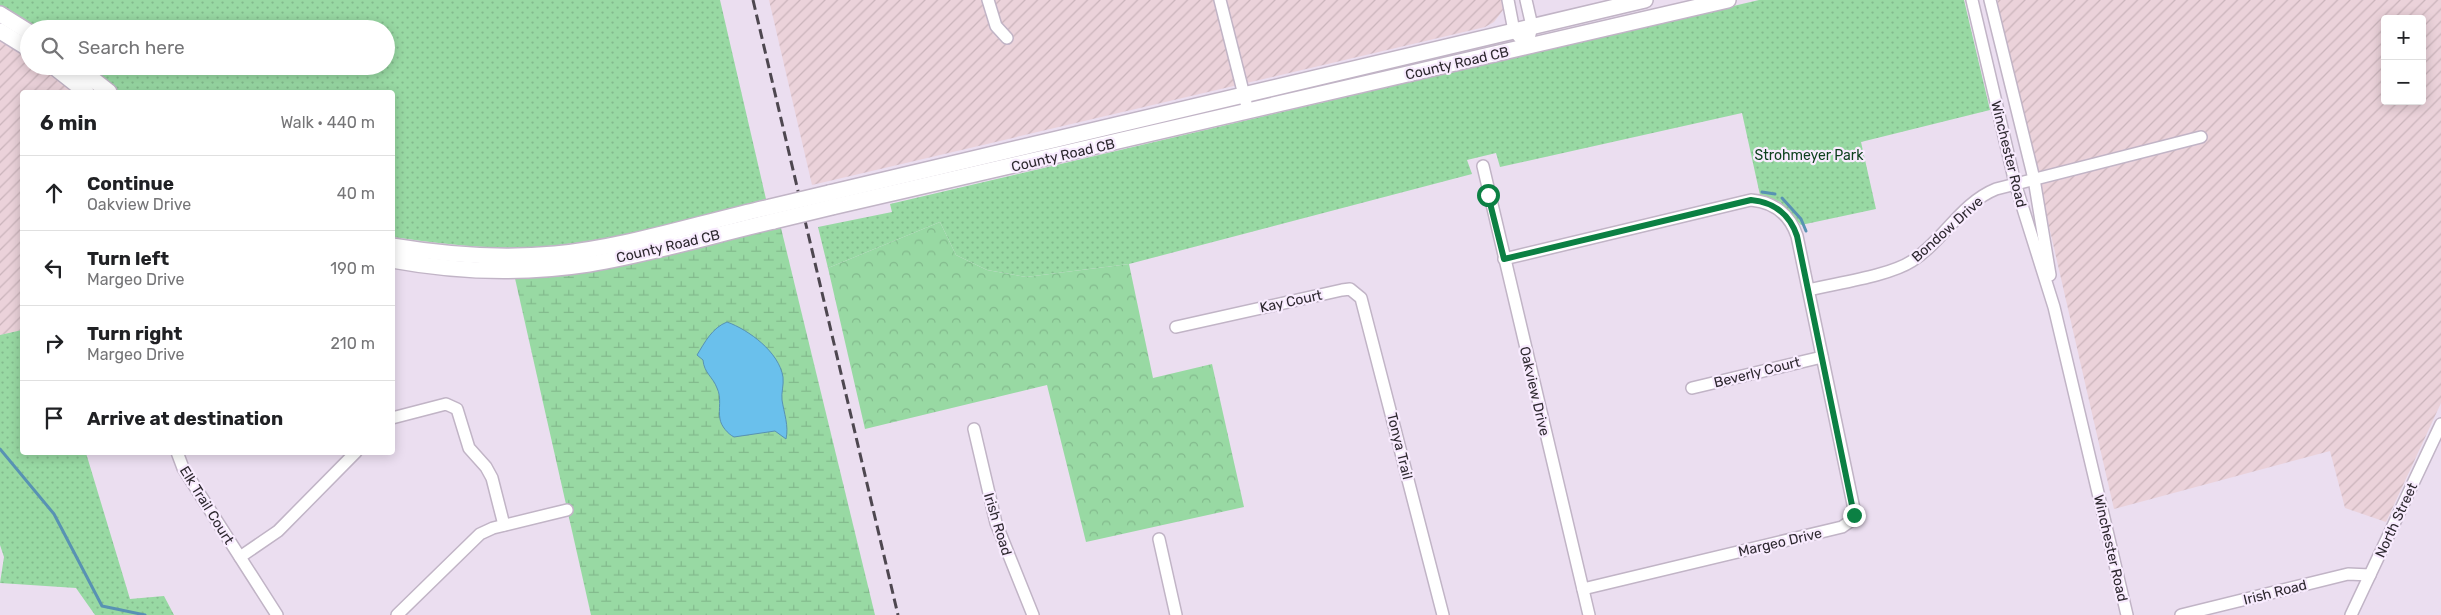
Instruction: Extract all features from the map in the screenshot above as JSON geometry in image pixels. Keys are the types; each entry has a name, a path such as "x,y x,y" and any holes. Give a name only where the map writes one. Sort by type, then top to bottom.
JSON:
{"main road":[{"name":"County Road CB","path":"395,260 462,269 528,270 556,268 614,258 772,214 1244,94 1645,0"},
{"name":"County Road CB","path":"831,200 1248,111 1728,0"},
{"path":"0,14 20,26"},
{"path":"0,30 20,43"},
{"path":"64,75 83,90"},
{"path":"87,75 106,90"},
{"name":"County Road CB","path":"395,246 459,254 526,256 556,254 772,214"}],"street":[{"path":"988,0 996,26 1007,38"},
{"path":"1220,0 1248,111"},
{"path":"1508,0 1514,31 1527,47"},
{"path":"1526,0 1532,26 1527,47"},
{"name":"Winchester Road","path":"1972,0 2015,183 2054,307 2127,615"},
{"name":"Winchester Road","path":"1990,0 2034,179 2054,307"},
{"name":"Bondow Drive","path":"1809,290 1904,266 1924,253 1981,196 1996,189 2201,138"},
{"name":"Oakview Drive","path":"1483,166 1589,615"},
{"name":"Margeo Drive","path":"1504,259 1745,202 1758,201 1778,209 1794,228 1809,290 1854,509 1854,515 1847,525 1583,589"},
{"name":"Tonya Trail","path":"1342,290 1350,289 1355,292 1365,304 1444,615"},
{"name":"Kay Court","path":"1176,327 1342,290"},
{"name":"Beverly Court","path":"1692,388 1822,357"},
{"path":"395,417 440,404 452,405 459,413 470,448 490,472 504,525"},
{"name":"North Street","path":"2351,615 2441,424"},
{"name":"Irish Road","path":"974,429 998,532 1033,615"},
{"name":"Elk Trail Court","path":"178,455 183,468 277,615"},
{"path":"240,557 278,531 353,455"},
{"path":"397,615 480,534 504,525 566,510"},
{"path":"1159,539 1176,615"},
{"name":"Irish Road","path":"2181,615 2348,574 2370,575"}],"shaded area":[{"path":"769,0 1502,0 1503,10 1494,22 1485,27 812,185"},
{"path":"1997,0 2441,0 2441,403 2386,522 2345,508 2330,451 2114,509"},
{"path":"0,38 20,50 20,75 55,75 74,90 20,90 20,330 0,335"}],"green space":[{"path":"0,0 720,0 766,199 630,233 602,239 547,246 489,247 395,237 395,90 115,90 96,75 395,75 395,20 21,20 0,8"},
{"name":"Strohmeyer Park","path":"1759,0 1964,0 1990,110 1861,142 1876,209 1801,225 1780,202 1760,195 1742,113 1500,167 1496,153 1467,160 1472,174 1129,264 1026,277 987,270 956,255 940,222 828,268 818,227 892,212 890,204"},
{"path":"1793,147 1795,166 1775,168 1773,149"},
{"path":"940,222 956,255 987,270 1026,277 1129,264 1153,378 1212,364 1244,507 1086,542 1047,385 865,429 828,268"},
{"path":"780,224 875,615 591,615 514,274"},
{"path":"20,330 20,455 87,455 130,599 164,596 174,615 95,615 76,588 0,583 4,557 0,545 0,335"}],"water":[{"path":"727,322 753,336 776,359 783,377 782,397 787,424 786,439 775,431 734,437 727,432 722,424 718,392 705,368 703,360 697,355 713,332"}],"waterway":[{"path":"1762,192 1775,194"},
{"path":"1782,198 1801,219 1806,231"},
{"path":"0,449 54,514 102,606 145,615"}],"railway":[{"path":"753,0 898,615"}],"route":[{"path":"1488,195 1504,259 1751,200 1772,205 1783,213 1790,220 1797,236 1854,515"}]}
